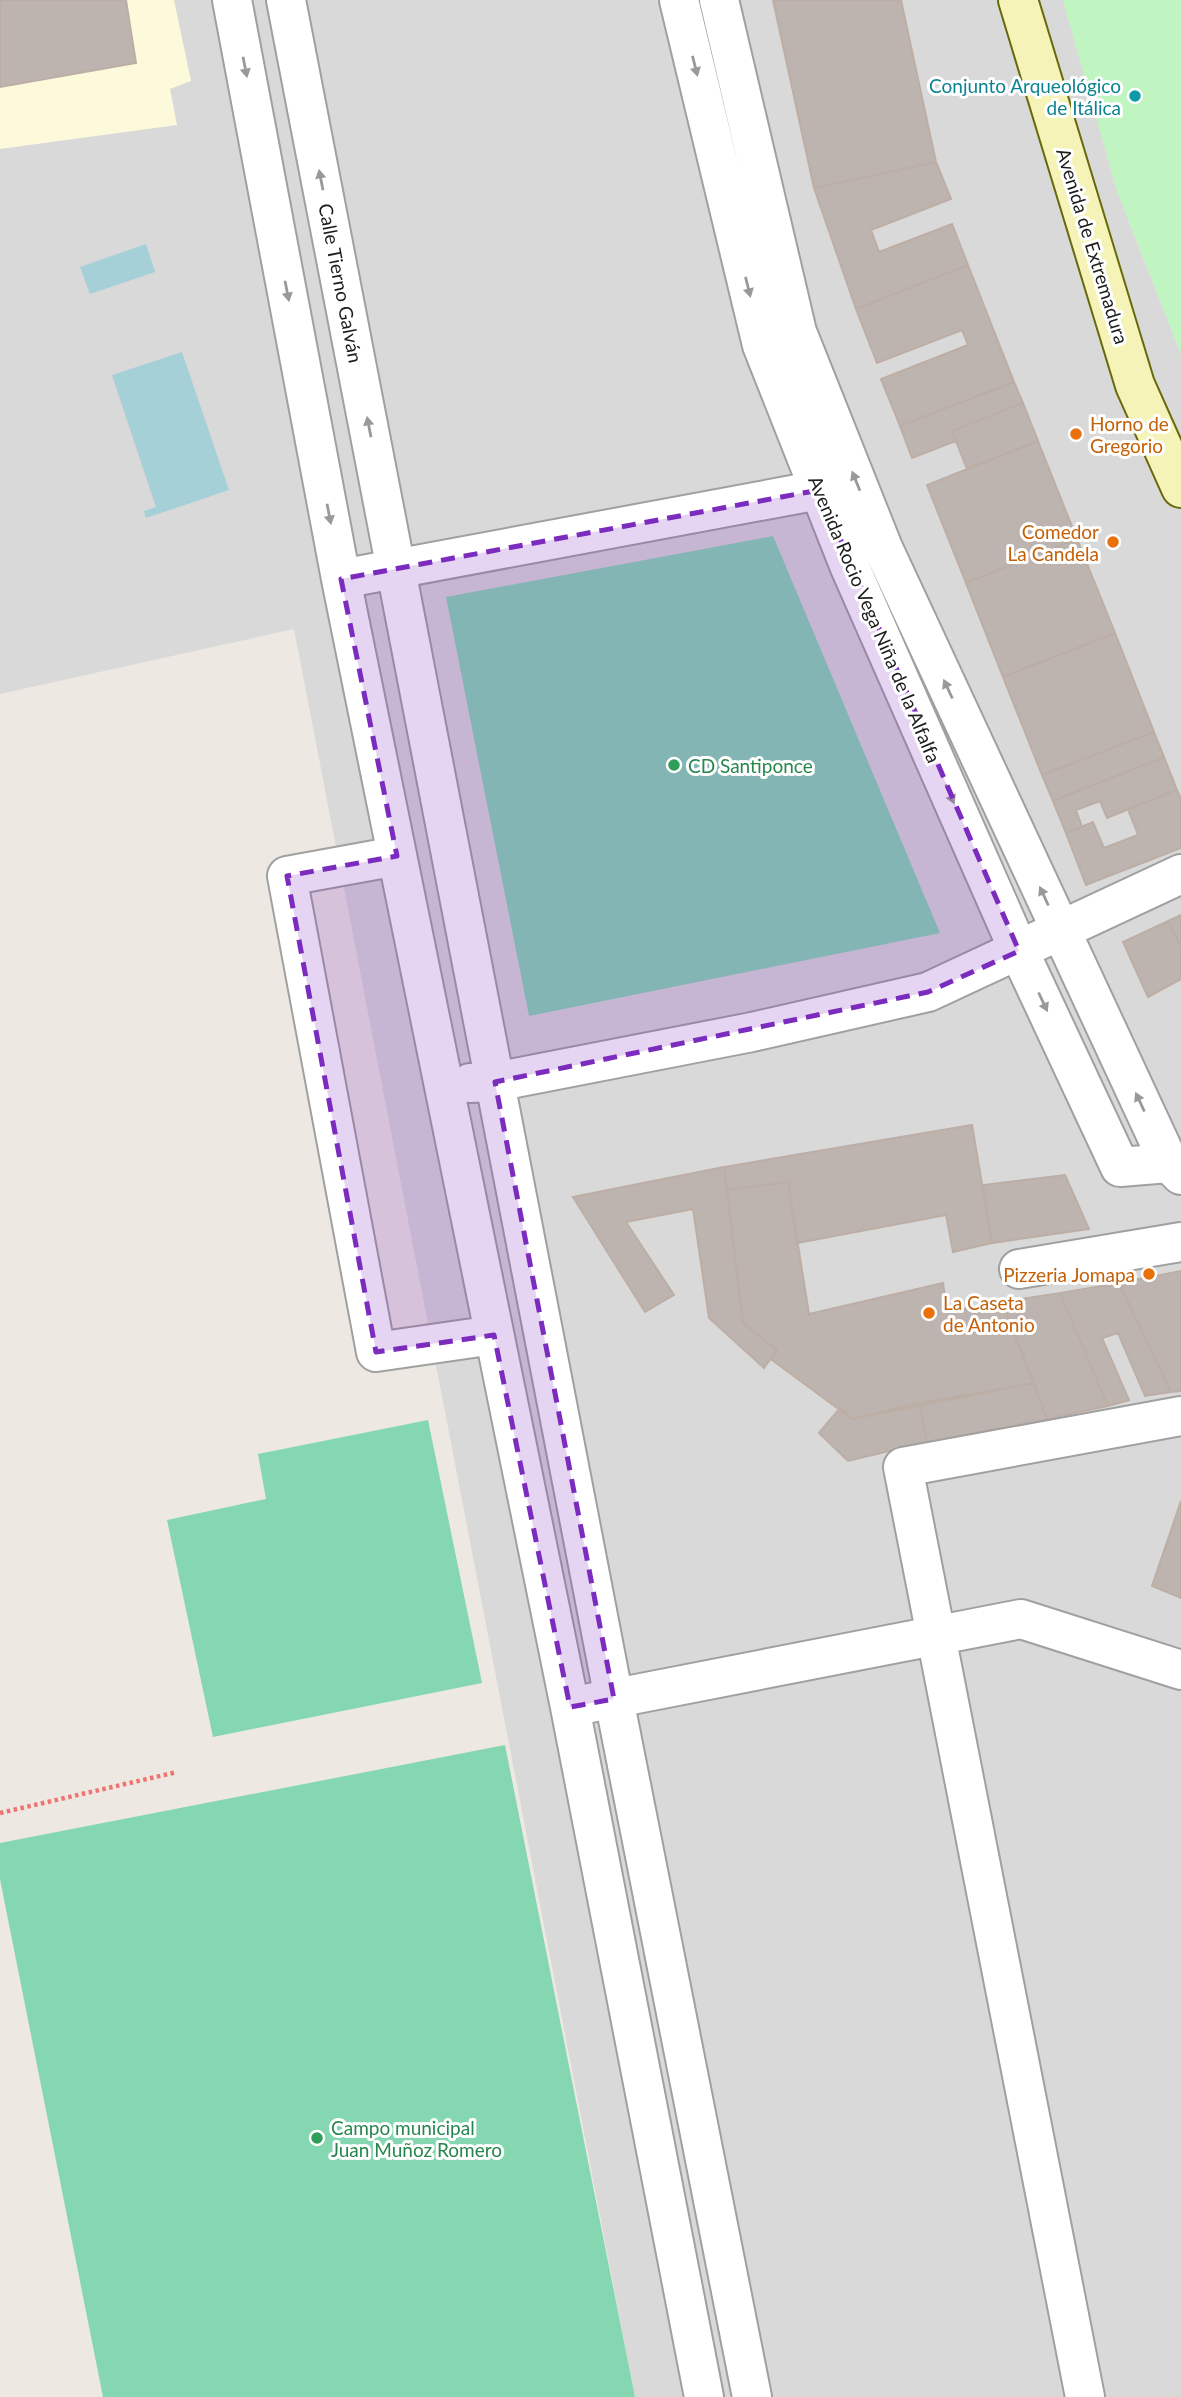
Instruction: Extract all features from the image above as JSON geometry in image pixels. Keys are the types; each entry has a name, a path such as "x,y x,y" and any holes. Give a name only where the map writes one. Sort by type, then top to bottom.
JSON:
{"main road":[{"name":"Avenida de Extremadura","path":"1018,0 1135,385 1181,488"}],"street":[{"path":"232,0 341,579 570,1707 704,2397"},
{"name":"Calle Tierno Galván","path":"286,0 614,1699 752,2397"},
{"name":"Avenida Rocio Vega Niña de la Alfalfa","path":"679,0 762,345 849,565 1019,951 1120,1167 1175,1169 1060,931 883,548 797,332 719,0"},
{"path":"341,579 396,566 819,490"},
{"path":"397,856 287,876 376,1352 494,1335"},
{"path":"443,1084 495,1082 752,1032 928,992 1181,874"},
{"path":"1019,1269 1181,1242"},
{"path":"1085,2397 903,1467 1181,1416"},
{"path":"570,1707 1021,1619 1181,1670"}],"path":[{"path":"0,1813 177,1772"}],"highlighted area":[{"path":"819,490 1019,951 928,992 495,1082 614,1699 570,1707 494,1335 376,1352 287,876 397,856 341,579"}],"shaded area":[{"path":"0,0 1063,0 1117,191 1181,354 1181,2397 635,2397 294,629 0,694"},
{"path":"0,0 174,0 191,81 170,89 177,125 0,149"}],"green space":[{"name":"Conjunto Arqueológico de Itálica","path":"1063,0 1181,0 1181,354 1117,191"},
{"name":"CD Santiponce","path":"773,536 940,933 529,1016 446,597"},
{"path":"428,1420 482,1683 213,1737 167,1520 266,1499 258,1454"},
{"name":"Campo municipal Juan Muñoz Romero","path":"505,1745 635,2397 103,2397 0,1879 0,1843"}],"water":[{"path":"146,244 155,272 90,294 80,267"},
{"path":"182,352 229,490 146,518 144,511 156,507 112,375"}],"building":[{"path":"0,0 126,0 136,63 0,87"},
{"path":"773,0 901,0 936,162 814,188"},
{"path":"936,162 951,199 871,230 879,252 952,224 968,265 856,309 814,188"},
{"path":"968,265 1014,382 900,426 881,379 968,345 962,330 877,363 856,309"},
{"path":"1014,382 1023,403 952,431 956,441 912,458 900,426"},
{"path":"1023,403 1038,441 967,469 952,431"},
{"path":"1038,441 1077,539 966,583 927,485"},
{"path":"1077,539 1115,633 1003,677 966,583"},
{"path":"1115,633 1154,732 1042,775 1003,677"},
{"path":"1154,732 1164,757 1053,801 1042,775"},
{"path":"1164,757 1177,790 1107,818 1100,801 1076,810 1082,827 1066,833 1053,801"},
{"path":"1177,790 1181,799 1181,848 1086,885 1066,833 1093,822 1104,848 1138,835 1128,809"},
{"path":"1181,915 1181,947 1168,921"},
{"path":"1168,921 1181,947 1181,979 1148,997 1123,942"},
{"path":"972,1125 992,1243 953,1252 946,1215 797,1243 788,1182 727,1190 724,1167"},
{"path":"724,1167 743,1323 777,1350 764,1368 709,1318 693,1209 626,1222 674,1295 645,1312 573,1197"},
{"path":"1065,1175 1089,1229 992,1243 983,1185"},
{"path":"788,1182 809,1314 943,1283 947,1312 1002,1302 1034,1383 852,1419 772,1360 777,1350 743,1323 727,1190"},
{"path":"1181,1271 1181,1391 1171,1392 1119,1283"},
{"path":"1119,1283 1171,1392 1145,1396 1118,1333 1102,1338 1129,1400 1108,1406 1060,1293"},
{"path":"1060,1293 1108,1406 1047,1419 1002,1302"},
{"path":"1034,1383 1047,1419 927,1442 919,1403"},
{"path":"919,1403 927,1442 848,1461 819,1433 840,1408 852,1419"},
{"path":"1181,1501 1181,1598 1152,1586"}],"place":[{"name":"Conjunto Arqueológico de Itálica","path":"1135,96"},
{"name":"Horno de Gregorio","path":"1076,434"},
{"name":"Comedor La Candela","path":"1113,542"},
{"name":"CD Santiponce","path":"674,765"},
{"name":"Pizzeria Jomapa","path":"1149,1274"},
{"name":"La Caseta de Antonio","path":"929,1313"},
{"name":"Campo municipal Juan Muñoz Romero","path":"317,2138"}]}
